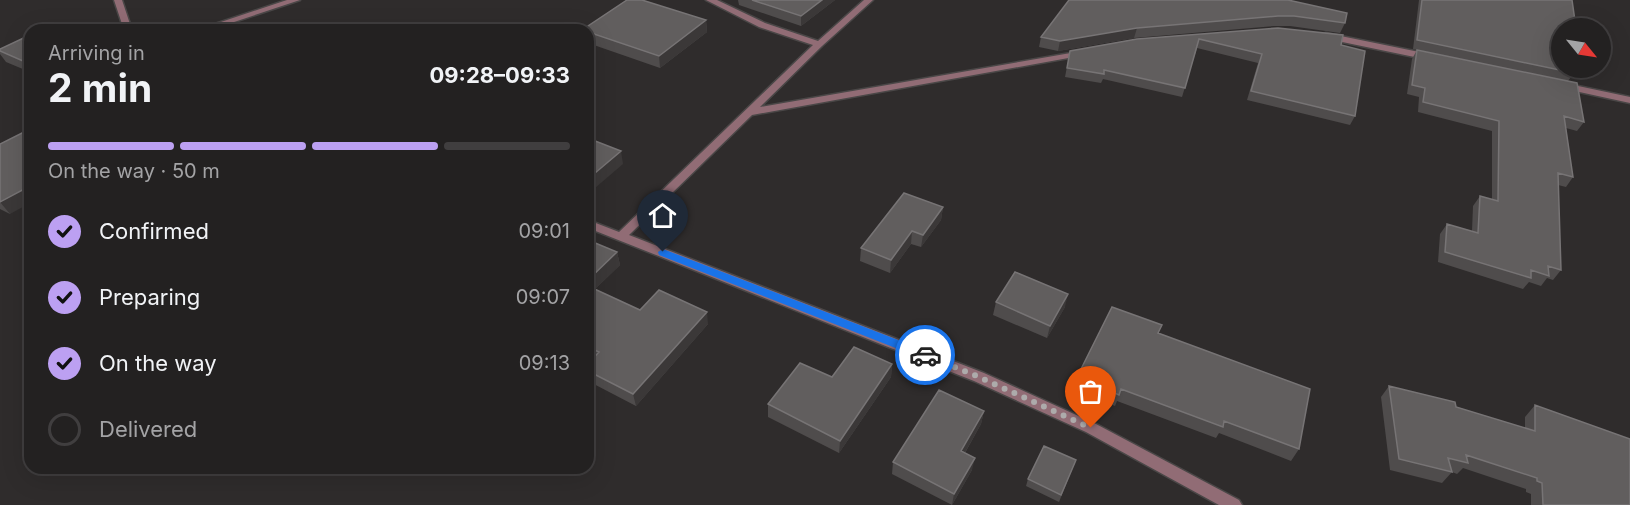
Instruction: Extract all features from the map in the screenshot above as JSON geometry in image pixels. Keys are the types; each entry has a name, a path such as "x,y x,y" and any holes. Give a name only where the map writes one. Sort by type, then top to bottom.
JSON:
{"street":[{"path":"118,0 126,24"},
{"path":"220,24 296,0"},
{"path":"710,0 762,25 819,44"},
{"path":"621,236 819,44 869,0"},
{"path":"1312,33 1436,59"},
{"path":"750,112 1101,49"},
{"path":"1550,83 1630,100"},
{"path":"594,226 979,377 1091,428 1234,505"}],"building":[{"path":"627,0 642,0 706,20 659,56 594,34 594,24 591,24"},
{"path":"752,0 822,0 801,16"},
{"path":"1069,0 1288,0 1347,13 1345,23 1278,16 1137,28 1060,41 1041,37"},
{"path":"1422,0 1572,0 1575,18 1551,18 1551,68 1417,40"},
{"path":"1278,28 1343,35 1341,45 1365,51 1355,116 1251,91 1262,54 1199,39 1185,88 1104,70 1104,74 1067,68 1070,51 1137,39"},
{"path":"24,38 24,61 0,51"},
{"path":"1417,50 1577,83 1584,122 1564,116 1573,177 1558,173 1561,270 1548,266 1549,276 1531,270 1531,278 1445,252 1447,224 1478,233 1480,196 1498,201 1499,121 1423,102 1425,88 1412,85"},
{"path":"24,132 24,189 0,202 0,144"},
{"path":"594,141 621,151 594,174"},
{"path":"904,193 943,207 923,235 912,231 891,260 861,248"},
{"path":"594,242 617,252 594,274"},
{"path":"1015,272 1068,294 1050,326 996,302"},
{"path":"594,289 640,310 659,290 707,312 633,394 594,374 594,357 599,352 594,350"},
{"path":"1112,307 1162,325 1158,333 1310,389 1299,449 1224,421 1223,427 1121,389 1119,395 1077,377"},
{"path":"854,347 892,364 840,441 768,404 800,363 832,377"},
{"path":"1389,386 1455,402 1456,407 1535,431 1535,405 1630,439 1630,505 1543,505 1542,483 1537,481 1537,478 1466,455 1468,463 1448,458 1452,472 1399,459"},
{"path":"939,390 984,411 961,451 975,458 954,494 893,462"},
{"path":"1044,446 1076,460 1061,495 1028,479"}],"way so far":[{"path":"925,355 1091,428"}],"route":[{"path":"663,252 925,355"}]}
